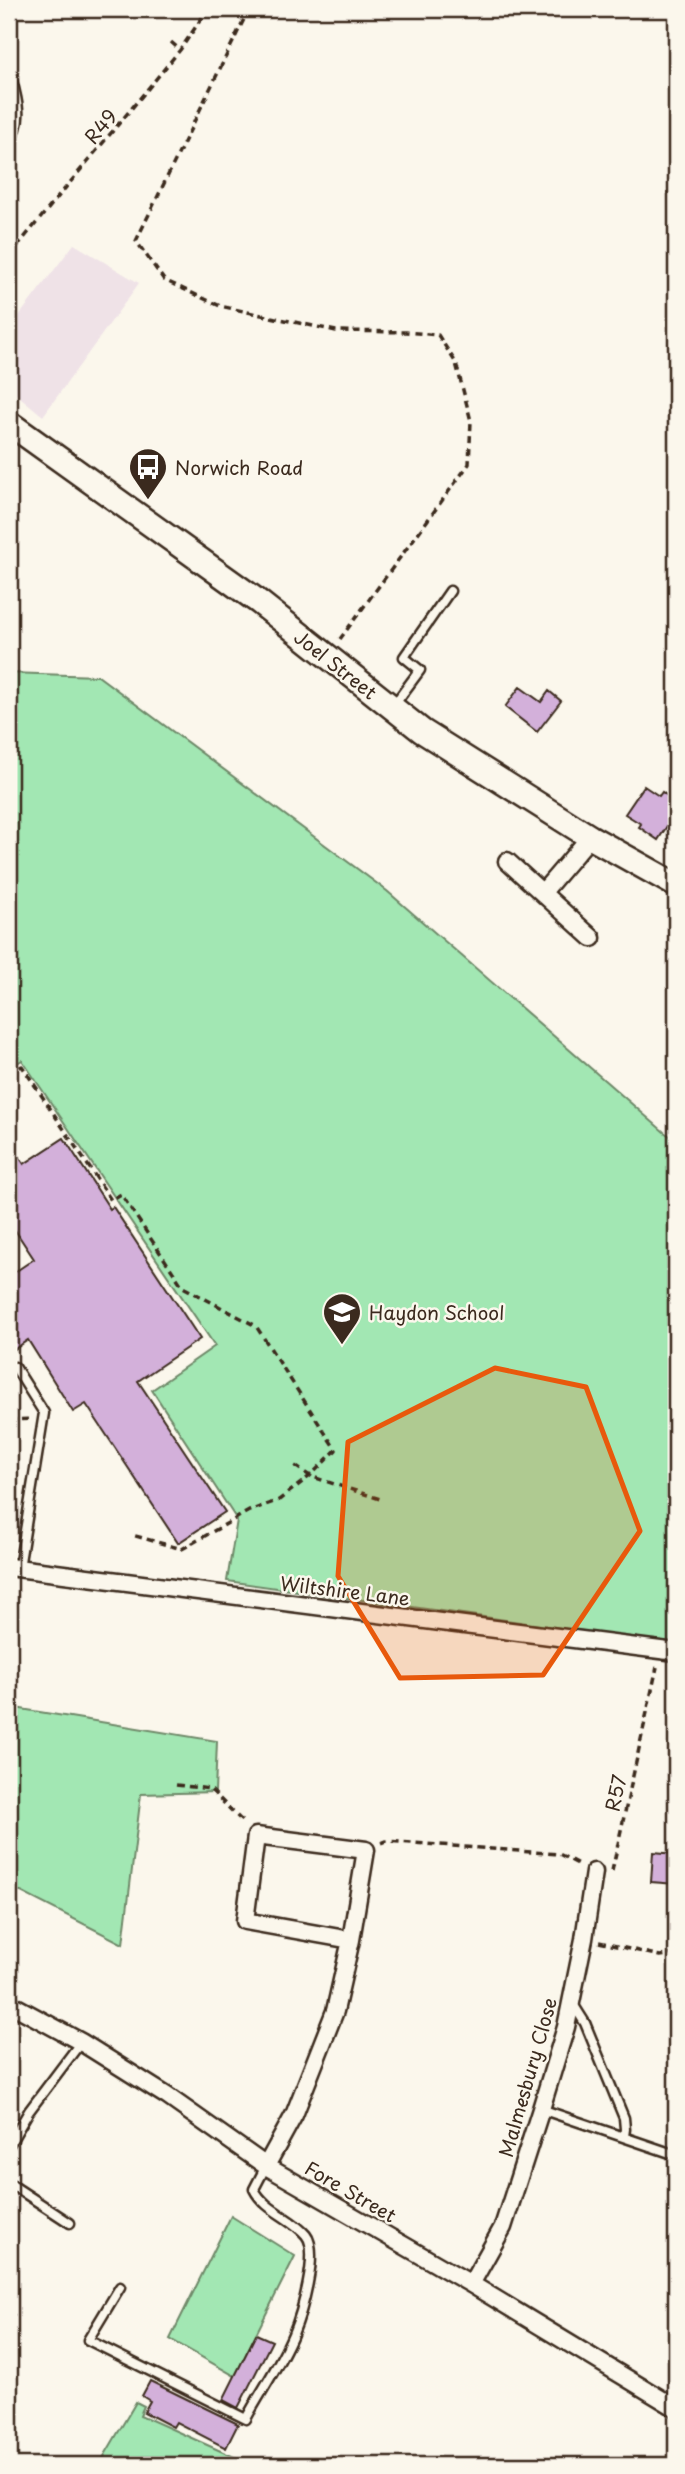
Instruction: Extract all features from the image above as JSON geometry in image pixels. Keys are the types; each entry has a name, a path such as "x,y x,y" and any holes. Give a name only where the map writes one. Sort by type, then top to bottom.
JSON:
{"main road":[{"name":"Joel Street","path":"9,423 259,602 422,731 590,837 674,879"}],"street":[{"path":"543,892 590,837"},
{"path":"507,862 592,938"},
{"name":"Wiltshire Lane","path":"14,1568 669,1651"},
{"path":"266,2166 294,2115 335,2011 351,1940 366,1850 256,1836 245,1921 351,1940"},
{"name":"Malmesbury Close","path":"471,2284 503,2227 566,2027 571,2000 592,1941 594,1872"},
{"name":"Fore Street","path":"9,2003 81,2042 167,2096 266,2166 471,2284 676,2408"}],"lane":[{"path":"9,69 19,111 15,133 9,140"},
{"path":"392,708 420,670 404,657 450,591"},
{"path":"14,1568 44,1419 44,1413 15,1367"},
{"path":"571,2000 585,2023 624,2118 624,2136"},
{"path":"9,2145 29,2111 81,2042"},
{"path":"541,2109 676,2155"},
{"path":"120,2287 88,2340 246,2419 293,2334 312,2265 312,2251 307,2236 259,2199 254,2189 266,2166"},
{"path":"9,2183 70,2223"}],"path":[{"name":"R49","path":"9,256 180,50 208,9"},
{"path":"249,9 136,241 164,280 220,306 336,331 438,335 456,363 471,421 469,464 328,657"},
{"path":"171,42 180,50"},
{"path":"9,1073 22,1066 111,1200 121,1194 183,1287 256,1326 336,1450 310,1476 279,1500 250,1511 182,1549 132,1535"},
{"path":"9,1420 44,1419"},
{"path":"295,1466 310,1476 380,1499"},
{"name":"R57","path":"612,1873 669,1651"},
{"path":"176,1785 210,1789 256,1836"},
{"path":"366,1850 386,1841 559,1854 594,1872"},
{"path":"601,1931 592,1941 660,1956 676,1954"},
{"path":"9,2312 16,2317"}],"highlighted area":[{"path":"495,1368 586,1387 640,1531 543,1675 400,1678 338,1576 348,1442"}],"shaded area":[{"path":"74,244 139,283 43,416 9,388 9,329"}],"green space":[{"name":"Haydon School","path":"9,673 98,676 387,891 676,1140 676,1644 227,1581 237,1520 152,1390 215,1346 22,1060 9,1068"},
{"path":"9,1707 217,1741 215,1792 141,1794 123,1944 9,1886"},
{"path":"231,2216 295,2256 235,2376 170,2339"},
{"path":"136,2402 144,2406 140,2415 252,2465 99,2465"}],"building":[{"path":"520,687 541,702 549,691 561,701 537,732 505,707"},
{"path":"644,786 659,796 662,792 676,802 676,812 658,840 625,814"},
{"path":"64,1138 200,1339 138,1381 225,1512 178,1543 86,1404 73,1412 28,1340 9,1353 9,1276 34,1259 9,1221 9,1141 24,1164"},
{"path":"653,1852 676,1854 676,1884 651,1882"},
{"path":"256,2334 272,2341 238,2408 223,2400"},
{"path":"150,2381 238,2424 226,2448 176,2422 173,2427 144,2412 150,2401 142,2396"}],"place":[{"name":"Norwich Road","path":"148,501"},
{"name":"Haydon School","path":"342,1346"}]}
